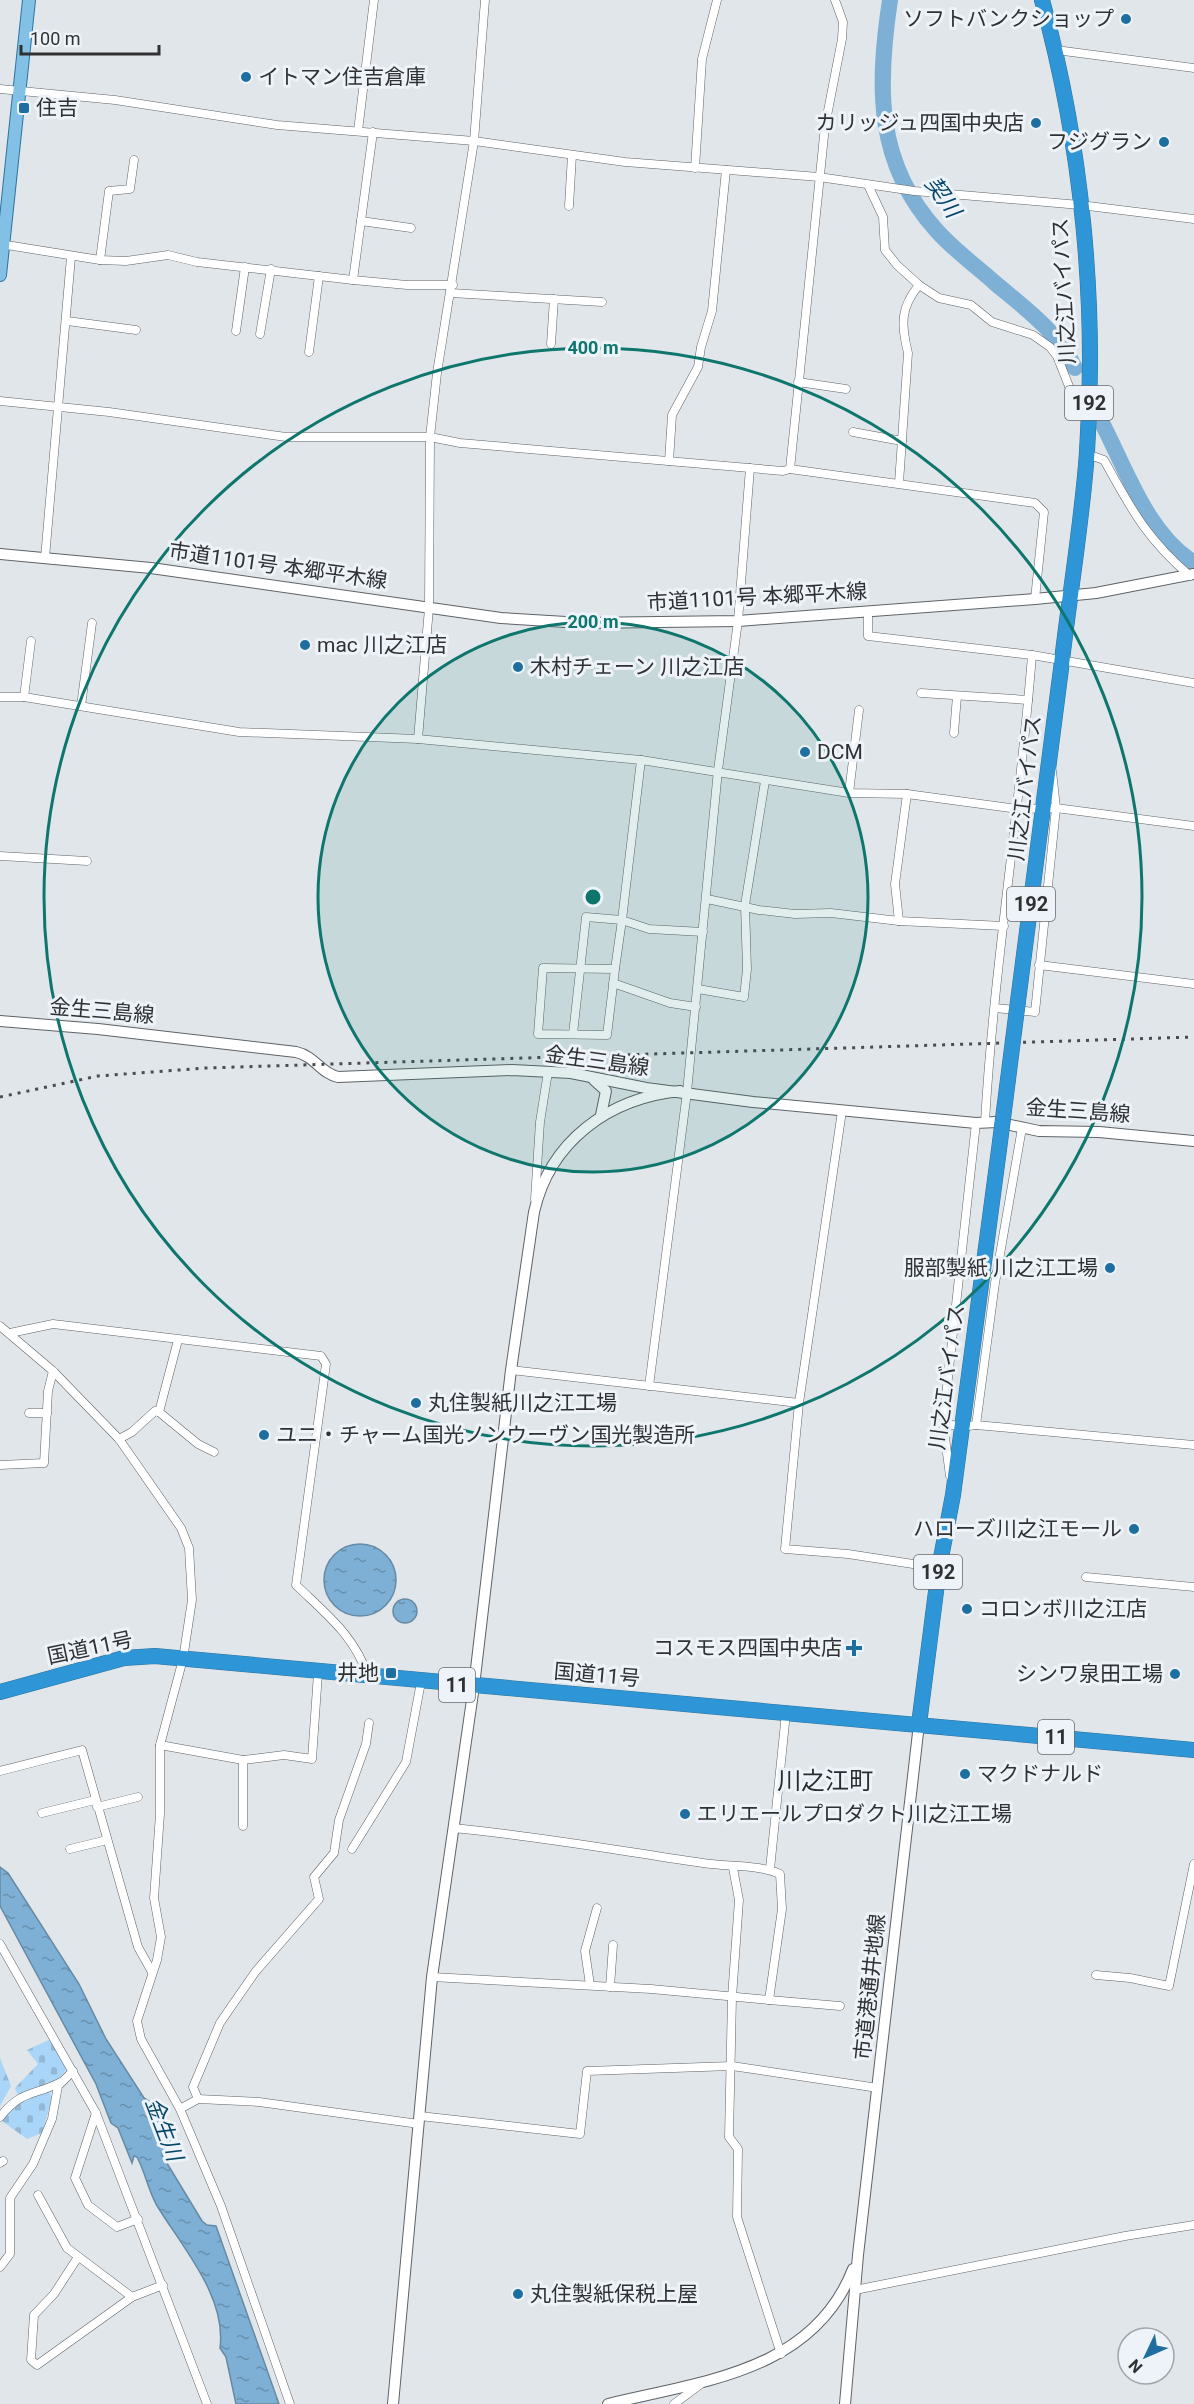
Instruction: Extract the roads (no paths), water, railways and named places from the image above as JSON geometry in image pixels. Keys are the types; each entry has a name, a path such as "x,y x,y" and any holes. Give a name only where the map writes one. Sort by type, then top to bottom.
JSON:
{"highway":[{"name":"川之江バイパス","path":"919,1724 939,1568 968,1426 1018,1001 1050,808 1049,764 1087,454 1089,333 1080,205 1070,122 1056,50 1042,0"},
{"name":"国道11号","path":"0,1692 124,1658 155,1656 318,1673 919,1724 1194,1750"}],"main road":[{"path":"0,275 29,0"}],"street":[{"path":"358,131 374,0"},
{"path":"418,738 429,608 430,437 436,373 452,289 474,141 485,0"},
{"path":"696,168 702,59 717,0"},
{"path":"790,469 825,126 842,39 843,22 835,0"},
{"path":"1056,50 1194,68"},
{"path":"0,89 19,93 115,100 277,125 474,141 572,155 696,168 819,177 896,189 1080,205 1194,219"},
{"path":"353,280 373,132"},
{"path":"569,206 572,155"},
{"path":"100,260 109,191 130,189 134,160"},
{"path":"669,461 672,415 698,367 701,347 712,311 726,170"},
{"path":"868,185 883,217 885,250 919,285 939,298 971,305 992,322 1033,335 1050,347 1057,356 1076,404 1089,414"},
{"path":"361,221 411,228"},
{"path":"2,244 100,260 126,261 168,255 353,280 602,302"},
{"path":"45,558 71,257"},
{"path":"236,330 245,267"},
{"path":"260,334 271,269"},
{"path":"309,352 319,276"},
{"path":"899,483 908,353 903,336 905,302 919,285"},
{"path":"551,344 554,299"},
{"path":"67,321 136,330"},
{"path":"798,382 846,389"},
{"path":"0,401 57,406 286,437 430,437 460,443 783,471 790,469 1035,503 1044,512 1035,598"},
{"path":"853,432 902,441"},
{"path":"1087,454 1104,460 1136,520 1150,538 1192,576"},
{"path":"649,1386 683,1092 698,989 718,770 738,621 750,468"},
{"name":"市道1101号 本郷平木線","path":"0,554 151,568 501,618 582,623 738,621 868,611 1070,595 1192,576"},
{"path":"868,611 868,636 1032,655 1194,683"},
{"path":"81,706 92,622"},
{"path":"24,697 31,641"},
{"path":"953,1495 943,1423 995,1008 1018,809 1032,655"},
{"path":"921,693 1029,700"},
{"path":"954,733 957,696"},
{"path":"0,697 24,697 240,732 418,738 641,760 718,770 765,781 849,793 907,794 1018,809 1050,808 1194,826"},
{"path":"849,793 859,710"},
{"path":"615,969 543,968 538,1034 607,1035 641,760"},
{"path":"698,989 744,997 747,969 745,905 765,781"},
{"path":"899,921 895,884 907,794"},
{"path":"995,1008 1035,1012 1050,808"},
{"path":"0,856 87,861"},
{"path":"707,899 745,905 759,910 795,914 831,913 899,921 1004,926"},
{"path":"573,1034 586,917 622,920 650,929 704,932"},
{"path":"1039,965 1194,984"},
{"path":"613,983 670,1003 696,1007"},
{"name":"金生三島線","path":"0,1021 98,1029 296,1052 307,1055 325,1071 339,1077 512,1070 548,1072 587,1076 614,1083 842,1111 981,1122 1056,1132 1099,1132 1194,1141"},
{"path":"393,2404 432,1977 474,1686 511,1370 534,1212 540,1122 548,1072"},
{"path":"587,1076 606,1091 601,1115"},
{"path":"614,1083 620,1091 618,1107"},
{"path":"534,1212 538,1195 566,1148 601,1115 653,1094 683,1092"},
{"path":"842,1111 799,1404 785,1549 848,1554 939,1568"},
{"path":"968,1426 1022,1128"},
{"path":"10,1333 53,1324 321,1356 326,1364 296,1584 350,1638 360,1654 369,1677"},
{"path":"0,1326 53,1371 119,1439 181,1528 189,1548 192,1600 183,1659 160,1745 160,1814 154,1898 161,1936 157,1960 137,2022 138,2030 180,2109 220,2206 290,2404"},
{"path":"159,1412 178,1340"},
{"path":"511,1370 799,1404"},
{"path":"0,1466 44,1463 47,1413 53,1371"},
{"path":"119,1439 132,1432 155,1411 198,1444 214,1452"},
{"path":"29,1413 47,1413"},
{"path":"943,1423 1194,1445"},
{"path":"1086,1577 1194,1587"},
{"path":"160,1745 243,1760 284,1755 312,1759 318,1673"},
{"path":"352,1849 406,1762 421,1682"},
{"path":"770,1869 786,1713"},
{"path":"198,2099 193,2087 220,2023 256,1971 319,1899 314,1877 334,1853 339,1820 366,1744 369,1723"},
{"name":"市道港通井地線","path":"845,2404 858,2255 919,1724"},
{"path":"0,1772 82,1750 138,1947 152,1972"},
{"path":"243,1760 243,1826"},
{"path":"42,1813 138,1797"},
{"path":"453,1828 532,1835 734,1868 770,1869 780,1874 783,1895 769,2000"},
{"path":"70,1849 107,1840"},
{"path":"1096,1975 1130,1978 1169,1986 1194,1863"},
{"path":"734,1868 740,1900 732,1997 729,2137 738,2149 737,2217 781,2354"},
{"path":"590,1985 585,1950 597,1908"},
{"path":"0,1944 96,2113 207,2404"},
{"path":"610,1987 613,1945"},
{"path":"432,1977 590,1985 840,2006"},
{"path":"180,2109 198,2099 259,2102 420,2120 580,2134 587,2071 732,2066 878,2088"},
{"path":"0,2117 27,2093 61,2082 74,2071"},
{"path":"0,2267 10,2254 10,2198 33,2164 52,2119 61,2082"},
{"path":"96,2113 75,2178 87,2205 117,2228 138,2219"},
{"path":"38,2194 67,2248 132,2297"},
{"path":"855,2290 1125,2236 1194,2225"},
{"name":"市道港通井地線","path":"608,2404 704,2381 757,2365 781,2354 829,2314 845,2289 858,2255"},
{"path":"78,2257 54,2294 34,2315 31,2360 38,2365 132,2297 163,2285"},
{"path":"674,2404 704,2381"}],"water":[{"path":"360,1544 380,1550 390,1560 396,1580 390,1600 380,1610 360,1616 340,1610 330,1600 324,1580 330,1560 340,1550"},
{"path":"400,1599 410,1599 417,1606 417,1616 410,1623 400,1623 393,1616 393,1606"},
{"name":"金生川","path":"0,1867 8,1873 79,1984 106,2039 144,2098 167,2113 166,2121 175,2125 168,2136 176,2159 163,2150 162,2155 202,2221 207,2225 216,2226 279,2404 236,2404 226,2357 220,2348 220,2329 216,2309 209,2291 200,2272 156,2204 137,2157 134,2156 132,2163 118,2128 111,2123 96,2084 0,1906"}],"waterway":[{"name":"契川","path":"890,0 883,63 883,93 885,122 891,151 902,178 917,205 937,231 1040,322 1060,343 1075,368"},
{"name":"契川","path":"1103,425 1151,518 1163,535 1194,563"}],"railway":[{"path":"0,1097 98,1076 206,1068 1194,1037"}],"place":[{"name":"ソフトバンクショップ","path":"1126,19"},
{"name":"イトマン住吉倉庫","path":"246,77"},
{"name":"住吉","path":"24,108"},
{"name":"カリッジュ四国中央店","path":"1036,123"},
{"name":"フジグラン","path":"1164,142"},
{"name":"mac 川之江店","path":"305,645"},
{"name":"木村チェーン 川之江店","path":"518,667"},
{"name":"DCM","path":"805,752"},
{"name":"服部製紙 川之江工場","path":"1110,1268"},
{"name":"丸住製紙川之江工場","path":"416,1403"},
{"name":"ユニ・チャーム国光ノンウーヴン国光製造所","path":"264,1435"},
{"name":"ハローズ川之江モール","path":"1134,1529"},
{"name":"コロンボ川之江店","path":"967,1609"},
{"name":"コスモス四国中央店","path":"854,1648"},
{"name":"井地","path":"391,1673"},
{"name":"シンワ泉田工場","path":"1175,1674"},
{"name":"マクドナルド","path":"965,1774"},
{"name":"エリエールプロダクト川之江工場","path":"685,1814"},
{"name":"丸住製紙保税上屋","path":"518,2294"}],"district":[{"name":"川之江町","path":"825,1781"}]}
